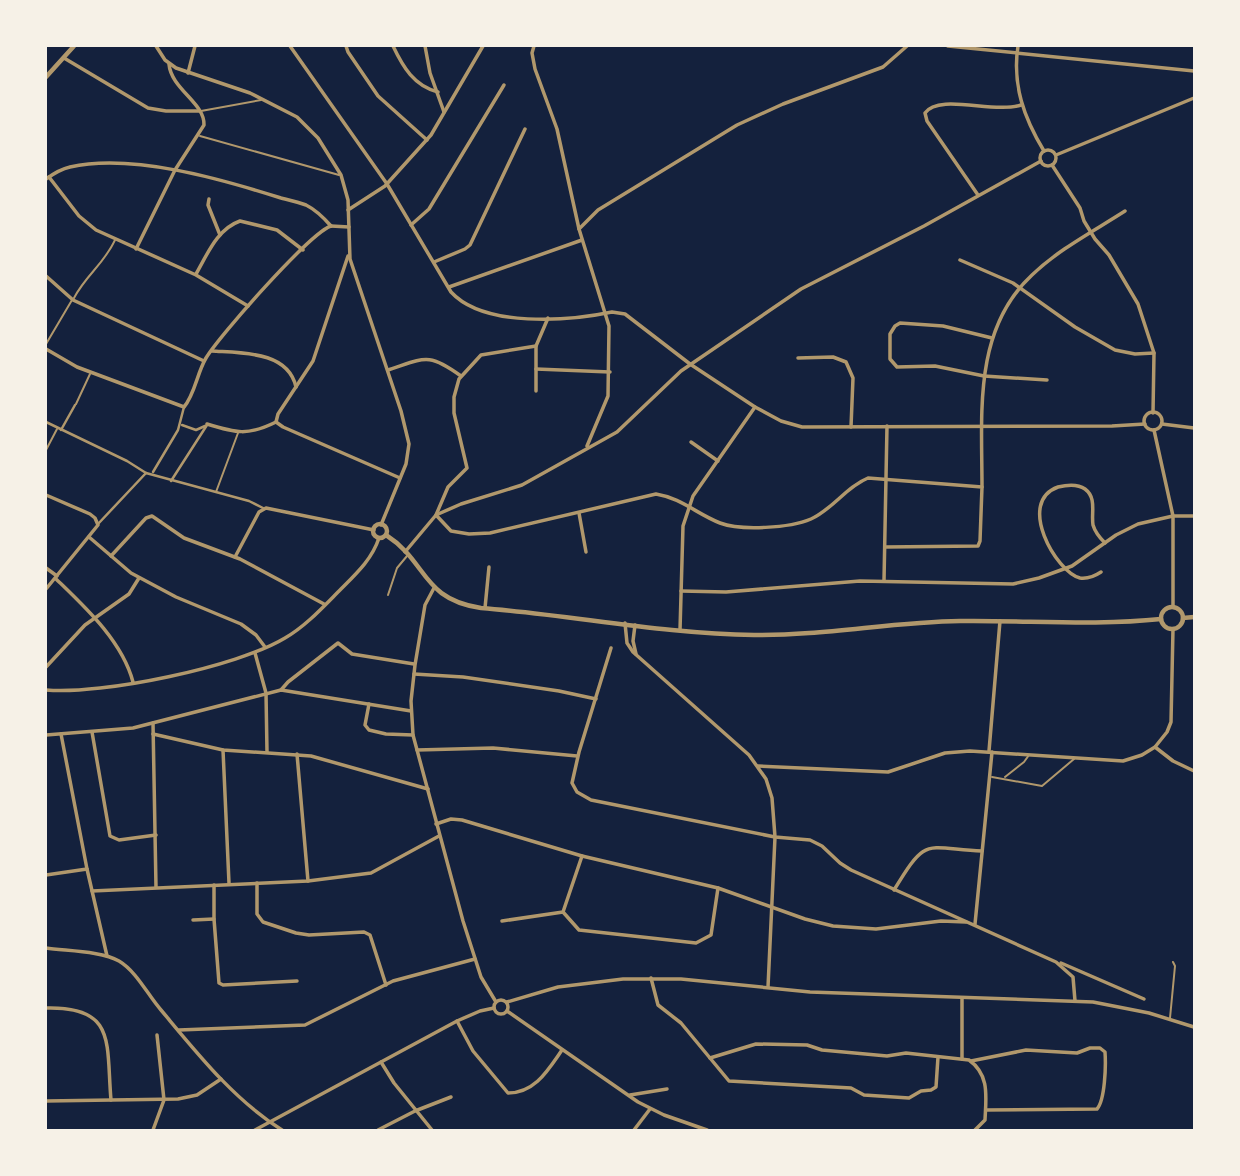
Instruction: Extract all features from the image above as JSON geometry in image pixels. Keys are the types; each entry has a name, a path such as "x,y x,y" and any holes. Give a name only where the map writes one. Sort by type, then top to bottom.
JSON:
{"street":[{"path":"46,78 74,46"},
{"path":"136,249 175,170 204,123 199,111 173,79 169,64 156,46"},
{"path":"188,73 195,46"},
{"path":"291,46 387,184 448,288 461,302 477,309 519,318 617,313 629,317 690,364 755,407 790,425 851,427 1145,424"},
{"path":"346,46 376,94 427,140"},
{"path":"393,46 419,85 438,92"},
{"path":"425,46 430,73 444,114"},
{"path":"348,209 387,184 427,140 483,46"},
{"path":"534,46 533,63 557,129 579,229 610,336 608,396 587,448"},
{"path":"579,229 603,206 737,125 783,104 883,67 907,46"},
{"path":"947,46 1195,71"},
{"path":"1018,46 1017,84 1021,105 1028,124 1044,151"},
{"path":"64,58 148,108 199,111"},
{"path":"169,64 265,99 288,111 311,130 341,175 347,193 349,254 404,420 409,444 407,460 381,525 374,530"},
{"path":"411,225 429,209 504,86"},
{"path":"1056,155 1195,98"},
{"path":"978,195 927,121 925,113 942,103 1000,109 1021,105"},
{"path":"434,262 470,245 525,129"},
{"path":"1044,151 1050,150 1056,155"},
{"path":"1041,161 1044,151"},
{"path":"1041,161 1046,166 1052,165 1056,155"},
{"path":"436,515 522,485 587,448 627,424 690,364 801,289 1041,161"},
{"path":"248,306 196,275 96,230 82,219 47,178 69,167 124,164 175,170 228,182 302,204 314,210 331,226"},
{"path":"1052,165 1080,208 1091,233 1109,255 1133,295 1154,353 1153,413"},
{"path":"209,199 208,205 220,235"},
{"path":"885,547 978,546 984,376 992,338 1004,310 1038,269 1125,211"},
{"path":"196,275 220,235 232,224 246,221 281,232 303,250"},
{"path":"152,473 180,425 184,407 211,351 248,306 325,228 349,227"},
{"path":"448,288 582,240"},
{"path":"276,422 278,414 313,361 349,254"},
{"path":"960,260 1020,288 1075,327 1115,350 1135,354 1154,353"},
{"path":"46,276 73,300 204,361"},
{"path":"536,391 536,346 548,318"},
{"path":"992,338 943,326 898,323 890,334 890,359 897,367 948,367 984,376 1047,380"},
{"path":"46,346 91,373 184,407"},
{"path":"407,554 436,515 448,487 467,468 453,408 455,390 461,376 481,355 536,346"},
{"path":"211,351 265,356 292,374 296,387"},
{"path":"798,358 832,357 846,362 853,378 851,427"},
{"path":"388,370 432,359 440,361 461,376"},
{"path":"536,369 610,372"},
{"path":"60,429 76,404"},
{"path":"680,630 683,526 693,496 755,407"},
{"path":"1162,424 1161,417 1153,413 1147,415 1145,424 1148,429 1154,430 1162,424 1195,428"},
{"path":"46,422 146,473 254,503 263,509 273,508 374,530"},
{"path":"276,422 400,478"},
{"path":"207,424 237,433 263,428 276,422"},
{"path":"180,425 198,430 207,424"},
{"path":"171,481 207,424"},
{"path":"884,581 887,426"},
{"path":"1154,430 1172,516 1173,607"},
{"path":"691,442 718,461"},
{"path":"46,589 98,524 146,473"},
{"path":"436,515 451,531 476,534 656,494 690,505 713,520 732,526 792,525 822,514 858,482 868,478 982,487"},
{"path":"1101,572 1084,578 1075,576 1066,568 1044,536 1039,522 1040,507 1052,491 1070,486 1080,487 1087,491 1092,500 1094,528 1105,543"},
{"path":"46,495 90,514 98,524"},
{"path":"235,557 263,509"},
{"path":"579,513 586,552"},
{"path":"681,591 726,592 884,581 1004,584 1027,581 1066,568 1133,527 1172,516 1195,516"},
{"path":"111,556 146,518 156,517 187,540 235,557 325,604"},
{"path":"381,525 387,529 386,535"},
{"path":"374,530 379,538"},
{"path":"386,535 407,554 434,588 453,601 485,608 680,630 757,635 842,631 928,622 1087,623 1161,619"},
{"path":"46,690 94,688 133,682 214,665 255,653 290,635 325,604 370,558 379,538 386,535"},
{"path":"89,537 139,578 244,626 256,635 265,647"},
{"path":"485,608 489,567"},
{"path":"46,568 95,619 126,662 133,682"},
{"path":"46,667 75,634 126,596 139,578"},
{"path":"434,588 425,605 415,664 411,711 413,735 475,959 481,977 496,1002 494,1008"},
{"path":"1173,607 1181,612 1183,618 1180,625 1173,629"},
{"path":"1173,607 1164,610 1161,619 1164,625 1173,629"},
{"path":"1183,618 1195,617"},
{"path":"973,923 982,851 1000,621"},
{"path":"625,624 627,643 637,656 758,766 771,793 775,837 768,987"},
{"path":"635,625 633,641 637,656"},
{"path":"758,766 888,772 945,753 990,752 1123,761 1142,755 1155,747 1167,732 1172,715 1173,629"},
{"path":"281,690 338,643 352,654 415,664"},
{"path":"611,648 577,756 572,783 577,792 591,800 775,837 814,841 843,866 1144,999"},
{"path":"255,653 266,693 267,752"},
{"path":"414,674 463,677 596,699"},
{"path":"46,735 133,728 281,690 411,711"},
{"path":"369,704 365,725 369,730 413,735"},
{"path":"153,723 156,887"},
{"path":"92,732 110,836 119,840 156,835"},
{"path":"61,734 107,956"},
{"path":"153,734 223,750 297,754 428,789"},
{"path":"1155,747 1173,761 1195,771"},
{"path":"417,750 493,748 577,756"},
{"path":"223,750 229,884"},
{"path":"297,754 308,881"},
{"path":"436,824 451,819 462,820 582,856 718,888 816,922 839,927 876,929 941,921 973,923"},
{"path":"92,891 308,881 379,870 439,836"},
{"path":"894,890 913,858 927,848 982,851"},
{"path":"563,912 582,856"},
{"path":"46,875 87,869"},
{"path":"257,883 257,914 263,922 309,935 365,932 370,935 386,985"},
{"path":"214,885 219,984 297,981"},
{"path":"563,912 579,930 696,943 711,935 718,888"},
{"path":"939,909 944,915 941,921"},
{"path":"502,921 563,912"},
{"path":"192,920 214,919"},
{"path":"46,948 107,956 129,969 221,1079 249,1107 282,1130"},
{"path":"178,1030 305,1025 386,985 475,959"},
{"path":"1056,962 1073,977 1075,1001"},
{"path":"496,1002 507,1002 558,987 651,978 729,982 810,992 1075,1001 1116,1006 1195,1027"},
{"path":"651,978 658,1005 679,1020 729,1082 849,1088 864,1095 909,1098 936,1087 938,1057"},
{"path":"961,1059 962,998"},
{"path":"507,1002 507,1011"},
{"path":"46,1008 78,1009 97,1021 106,1044 111,1100"},
{"path":"494,1008 500,1014 507,1011"},
{"path":"255,1130 457,1021 494,1008"},
{"path":"507,1011 628,1096 650,1109 707,1130"},
{"path":"457,1021 473,1051 508,1093 538,1082 562,1050"},
{"path":"153,1130 164,1100 157,1035"},
{"path":"709,1058 756,1044 807,1045 822,1050 887,1056 901,1053 971,1061 1027,1050 1077,1053 1090,1048 1100,1048 1105,1052 1101,1104 1097,1109 986,1110"},
{"path":"971,1061 986,1081 984,1122 975,1130"},
{"path":"381,1062 415,1111 432,1130"},
{"path":"46,1101 164,1100 197,1095 221,1079"},
{"path":"628,1096 667,1089"},
{"path":"379,1130 415,1111 451,1097"},
{"path":"634,1130 650,1109"}],"lane":[{"path":"199,111 265,99"},
{"path":"198,136 341,175"},
{"path":"46,346 82,284 107,258 115,239"},
{"path":"76,404 91,373"},
{"path":"46,450 60,429"},
{"path":"216,493 237,433"},
{"path":"388,596 397,568 407,554"},
{"path":"1003,779 1027,760 1029,754"},
{"path":"988,777 1042,786 1074,759"},
{"path":"1170,1019 1175,966 1173,962"}]}
